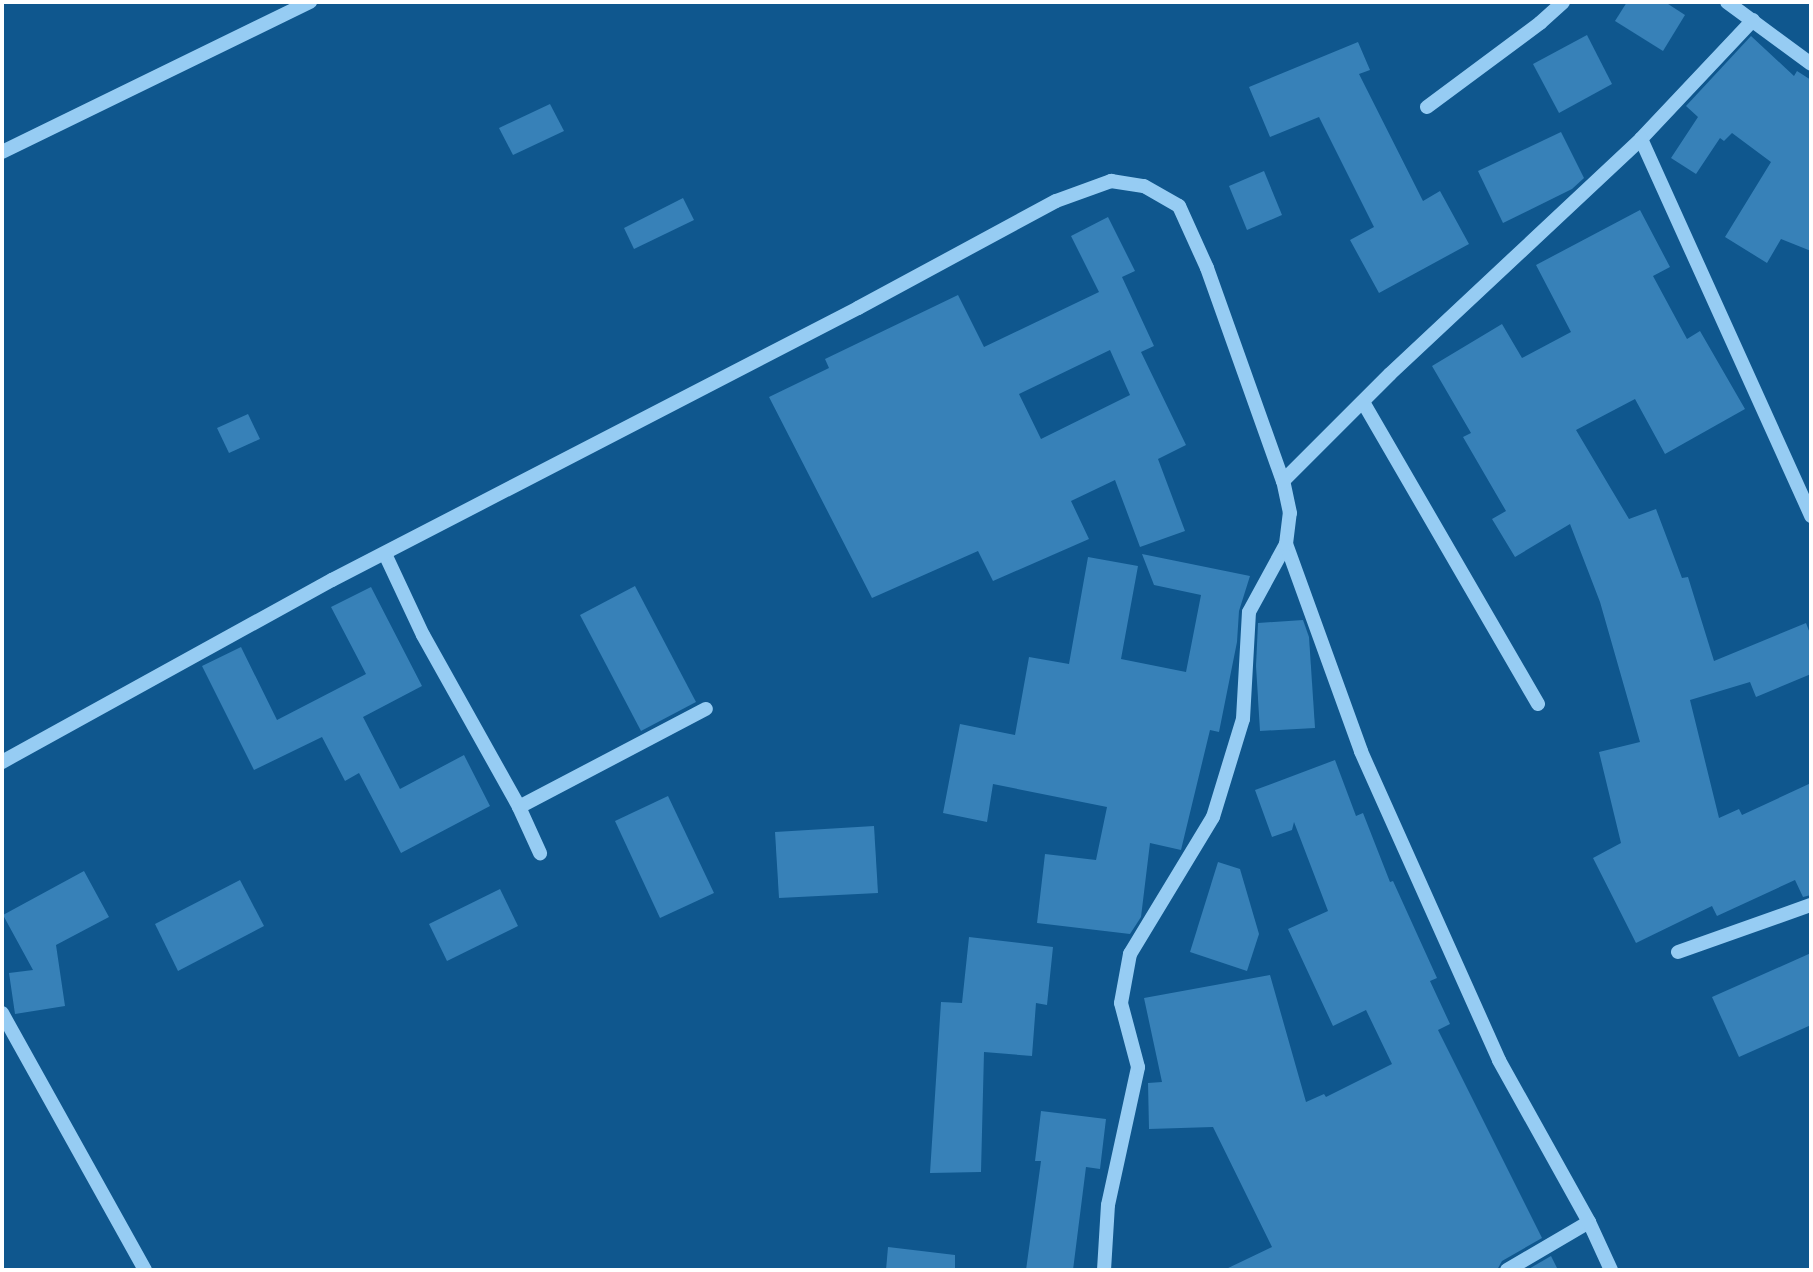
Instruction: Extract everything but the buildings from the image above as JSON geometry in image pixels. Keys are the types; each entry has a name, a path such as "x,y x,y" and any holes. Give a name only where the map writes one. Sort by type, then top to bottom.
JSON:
{"street":[{"path":"2,152 310,2"},
{"path":"1427,107 1563,2"},
{"path":"1727,2 1811,64"},
{"path":"1283,481 1641,139 1753,20"},
{"path":"1641,139 1811,516"},
{"path":"2,762 385,554 1056,201 1111,181 1144,186 1179,206 1207,268 1283,481 1290,513 1286,544 1249,612 1243,719 1213,817 1130,954 1121,1003 1138,1067 1108,1205 1104,1270"},
{"path":"1363,402 1538,704"},
{"path":"1286,544 1373,779 1499,1060 1589,1222 1611,1270"},
{"path":"385,554 423,635 519,807 540,853"},
{"path":"519,807 706,709"},
{"path":"1678,952 1811,905"},
{"path":"2,1013 145,1270"},
{"path":"1507,1270 1589,1222"}]}
